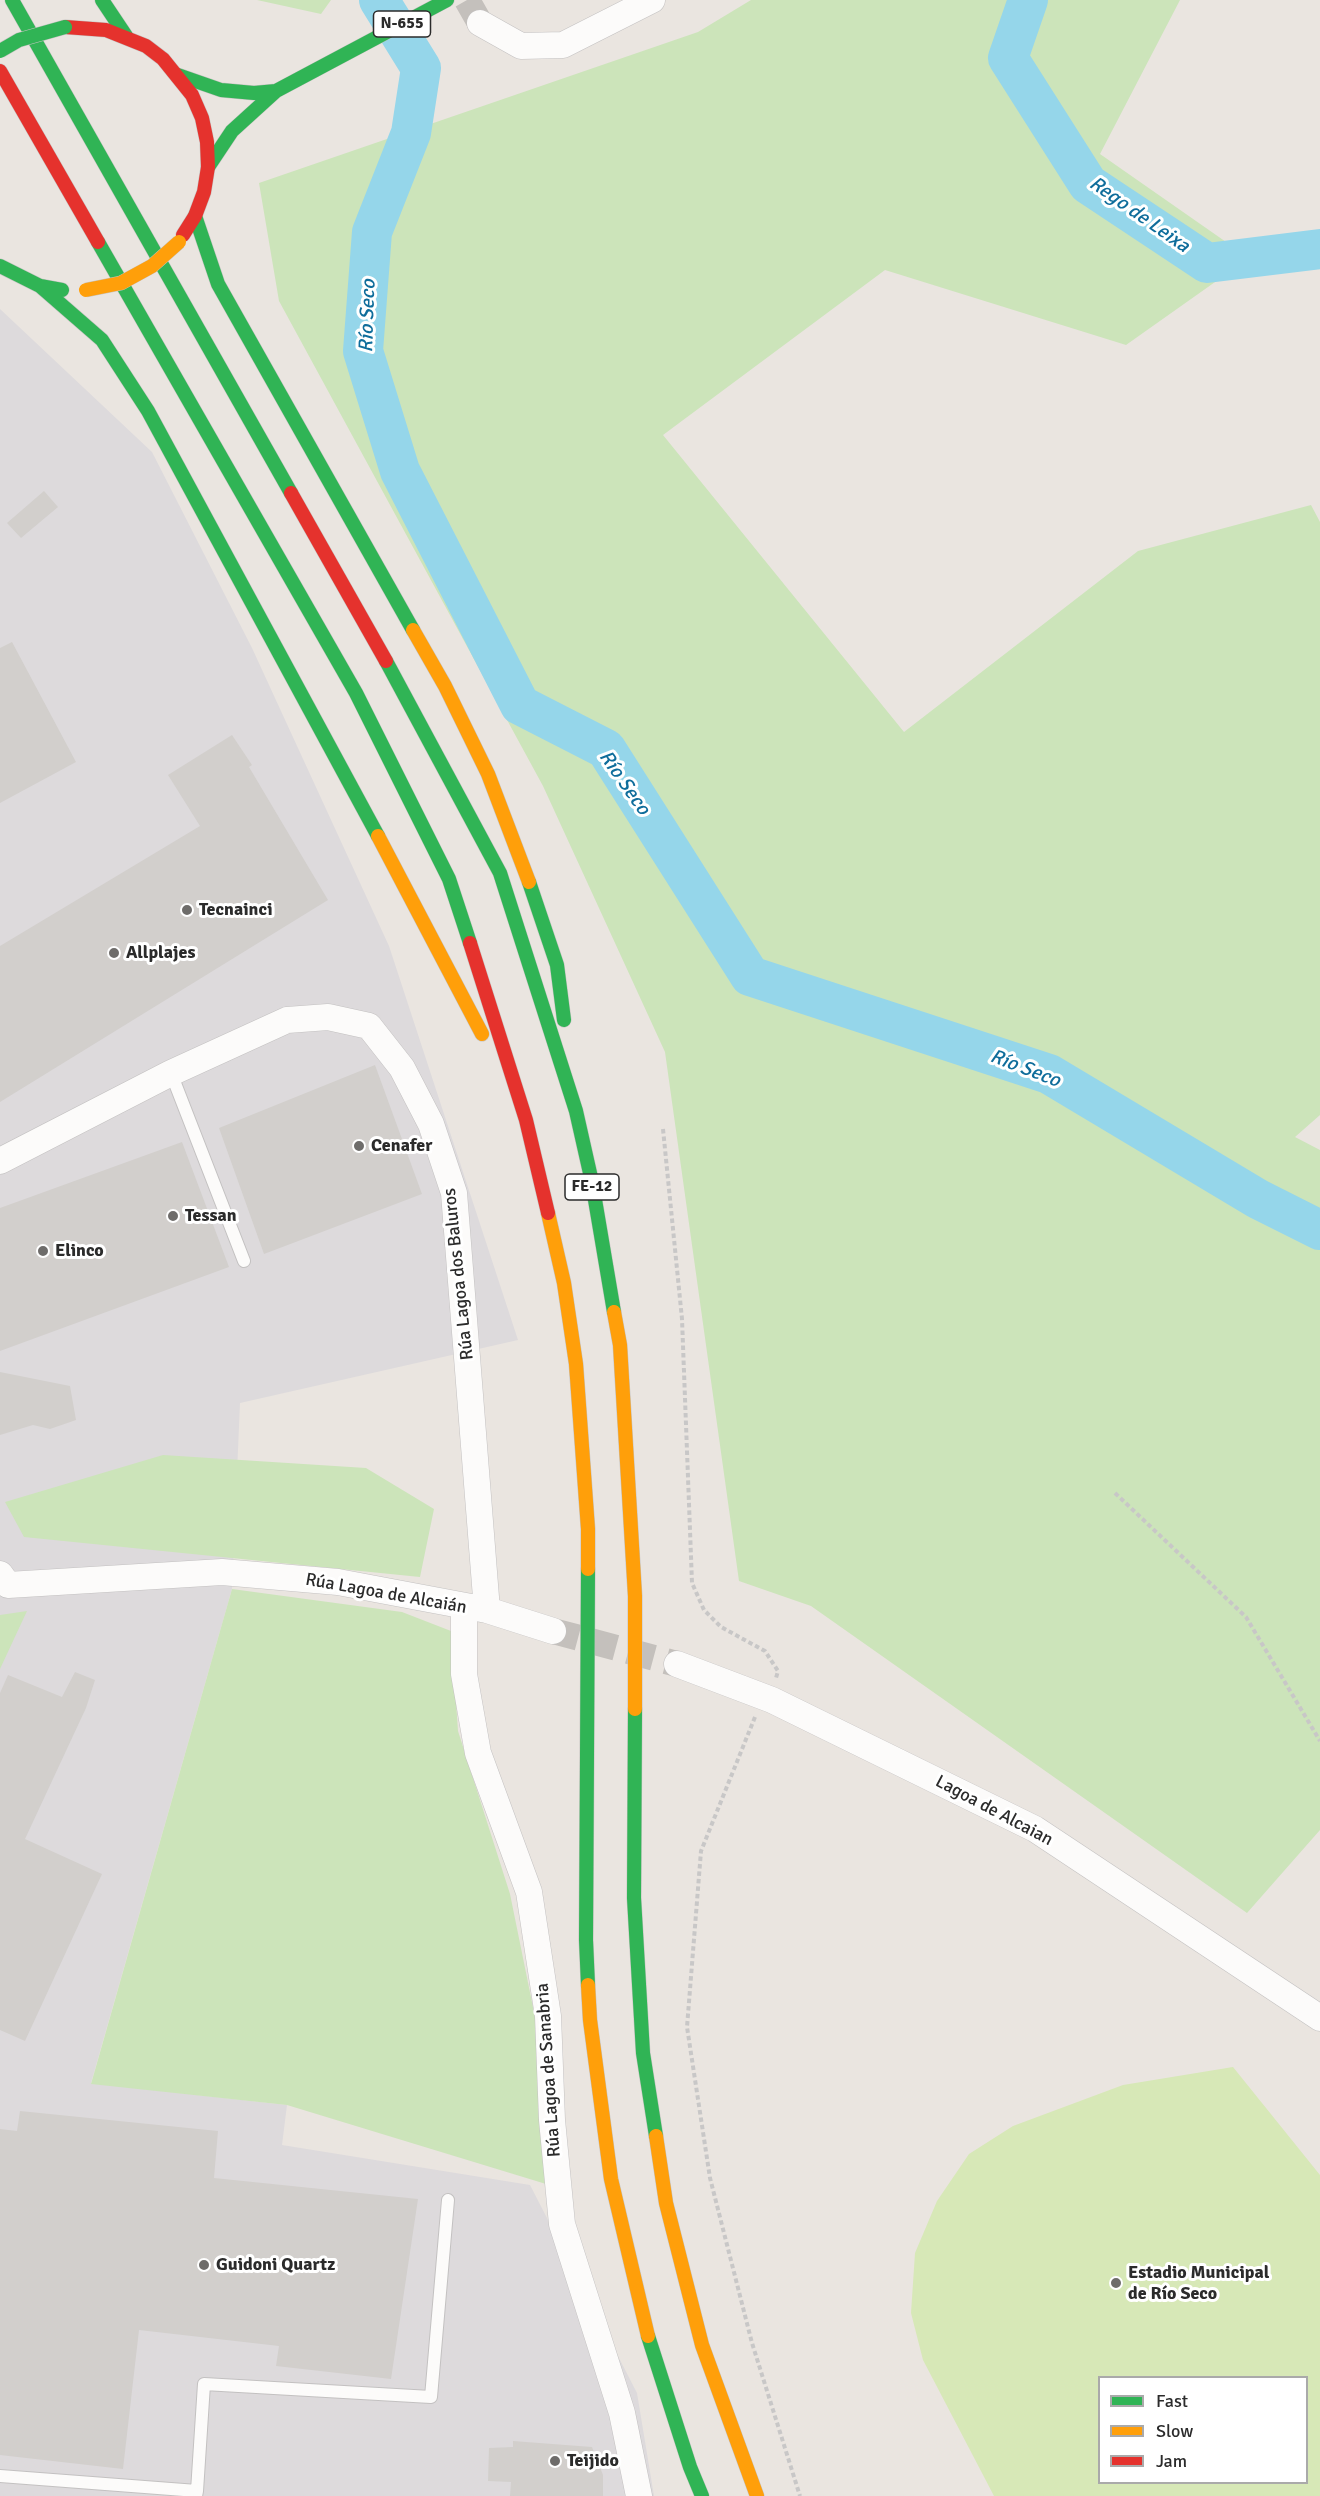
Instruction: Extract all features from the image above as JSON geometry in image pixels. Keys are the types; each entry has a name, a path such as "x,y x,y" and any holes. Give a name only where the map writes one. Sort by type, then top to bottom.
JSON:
{"highway":[{"name":"FE-12","path":"12,0 385,658 500,873 576,1111 592,1182 620,1345 635,1596 634,1898 643,2053 666,2204 702,2345 757,2496"},
{"path":"102,0 126,36"},
{"name":"N-655","path":"276,91 447,0"},
{"path":"0,51 19,40 65,27 106,30 126,36 154,53 178,75 192,95 202,118 207,142 208,167 204,192 195,216 179,242 153,266 121,283 86,290 63,290 40,286"},
{"name":"FE-12","path":"0,71 356,693 449,879 526,1120 564,1282 576,1364 587,1518 586,1940 592,2032 611,2179 645,2328 690,2467 702,2496"},
{"path":"178,75 221,90 254,93 276,91"},
{"path":"208,167 232,130 276,91"},
{"path":"195,216 218,284 446,686 488,774 523,863 556,964 576,1111"},
{"path":"0,266 40,286 102,340 148,411 424,921 526,1120"}],"street":[{"path":"480,23 521,46 563,45 652,0"},
{"name":"Rúa Lagoa dos Baluros","path":"0,1161 171,1073 287,1020 327,1017 369,1026 402,1068 431,1124 454,1193 476,1609"},
{"name":"Rúa Lagoa de Alcaián","path":"3,1581 222,1572 338,1582 476,1609 554,1631"},
{"name":"Rúa Lagoa de Sanabria","path":"476,1609 464,1674 478,1753 529,1892 549,2016 552,2120 562,2224 622,2412 639,2496"},
{"name":"Lagoa de Alcaian","path":"677,1664 767,1698 1035,1829 1320,2018"}],"lane":[{"path":"171,1073 244,1261"},
{"path":"0,2476 196,2494 204,2384 431,2397 448,2200"}],"path":[{"path":"663,1129 682,1319 692,1583 704,1610 721,1627 765,1651 778,1671 701,1851 687,2027 710,2178 752,2343 800,2496"},
{"path":"1115,1492 1246,1617 1320,1741"}],"shaded area":[{"path":"0,309 152,452 252,648 389,946 518,1340 240,1403 232,1589 91,2083 287,2105 282,2145 530,2185 637,2393 654,2496 0,2496"}],"green space":[{"path":"257,0 331,0 321,14"},
{"path":"751,0 1180,0 1100,154 1249,258 1126,345 885,270 663,435 904,732 1138,551 1311,505 1320,522 1320,1115 1295,1137 1320,1150 1320,1830 1247,1913 811,1606 739,1581 665,1052 543,786 279,301 259,183 698,32"},
{"path":"163,1455 366,1468 434,1509 420,1577 24,1537 5,1502"},
{"path":"232,1589 402,1612 451,1631 458,1731 510,1894 535,2017 546,2184 287,2105 91,2084"},
{"path":"27,1611 0,1669 0,1615"},
{"name":"Estadio Municipal de Río Seco","path":"1233,2067 1320,2175 1320,2496 994,2496 923,2360 911,2313 915,2253 937,2201 969,2154 1013,2126 1123,2085"}],"building":[{"path":"44,491 58,507 21,538 7,523"},
{"path":"12,642 76,762 0,803 0,648"},
{"path":"232,735 252,765 249,767 328,900 0,1102 0,946 200,826 168,775"},
{"path":"375,1065 422,1194 264,1254 219,1128"},
{"path":"182,1142 229,1267 0,1351 0,1208"},
{"path":"0,1372 70,1386 76,1420 50,1429 33,1425 0,1435"},
{"path":"75,1672 95,1680 86,1708 25,1839 102,1874 25,2041 0,2030 0,1693 8,1675 62,1697"},
{"name":"Guidoni Quartz","path":"20,2111 218,2131 214,2178 418,2199 391,2379 276,2366 279,2346 139,2330 123,2469 0,2455 0,2129 17,2131"},
{"name":"Teijido","path":"513,2441 592,2447 603,2475 603,2496 510,2496 511,2482 488,2481 489,2448 513,2447"}],"waterway":[{"name":"Río Seco","path":"379,0 421,68 411,133 372,232 363,351 400,471 520,705 606,749 750,976 1049,1074 1258,1199 1320,1230"},
{"name":"Rego de Leixa","path":"1028,0 1008,58 1088,184 1207,263 1320,249"}],"tunnel":[{"path":"467,0 480,23"},
{"path":"553,1631 677,1664"}],"traffic: fast":[{"path":"12,0 291,493"},
{"path":"102,0 126,36"},
{"path":"208,167 232,131 276,91 447,0"},
{"path":"0,51 19,40 65,27"},
{"path":"178,75 221,90 254,93 276,91"},
{"path":"195,216 218,284 413,630"},
{"path":"98,242 356,693 449,879 470,943"},
{"path":"0,266 40,286 62,290"},
{"path":"40,286 102,340 148,411 378,836"},
{"path":"386,661 500,873 576,1111 592,1182 614,1312"},
{"path":"529,882 557,965 564,1020"},
{"path":"588,1569 586,1940 588,1985"},
{"path":"635,1709 634,1898 643,2053 656,2136"},
{"path":"648,2336 690,2467 702,2496"}],"traffic: slow":[{"path":"86,290 121,283 152,266 179,242"},
{"path":"413,630 445,686 488,774 529,882"},
{"path":"378,836 482,1034"},
{"path":"548,1213 564,1283 576,1364 588,1529 588,1569"},
{"path":"614,1312 620,1345 635,1596 635,1709"},
{"path":"588,1985 590,2020 611,2179 648,2336"},
{"path":"656,2136 666,2203 702,2345 757,2496"}],"traffic: jam":[{"path":"65,27 106,30 146,46 163,59 192,95 202,118 207,142 208,167 204,192 195,216 183,235"},
{"path":"0,71 98,242"},
{"path":"291,493 386,661"},
{"path":"470,943 526,1120 548,1213"}],"place":[{"name":"Tecnainci","path":"187,910"},
{"name":"Allplajes","path":"114,953"},
{"name":"Cenafer","path":"359,1146"},
{"name":"Tessan","path":"173,1216"},
{"name":"Elinco","path":"43,1251"},
{"name":"Guidoni Quartz","path":"204,2265"},
{"name":"Estadio Municipal de Río Seco","path":"1116,2283"},
{"name":"Teijido","path":"555,2461"}]}
